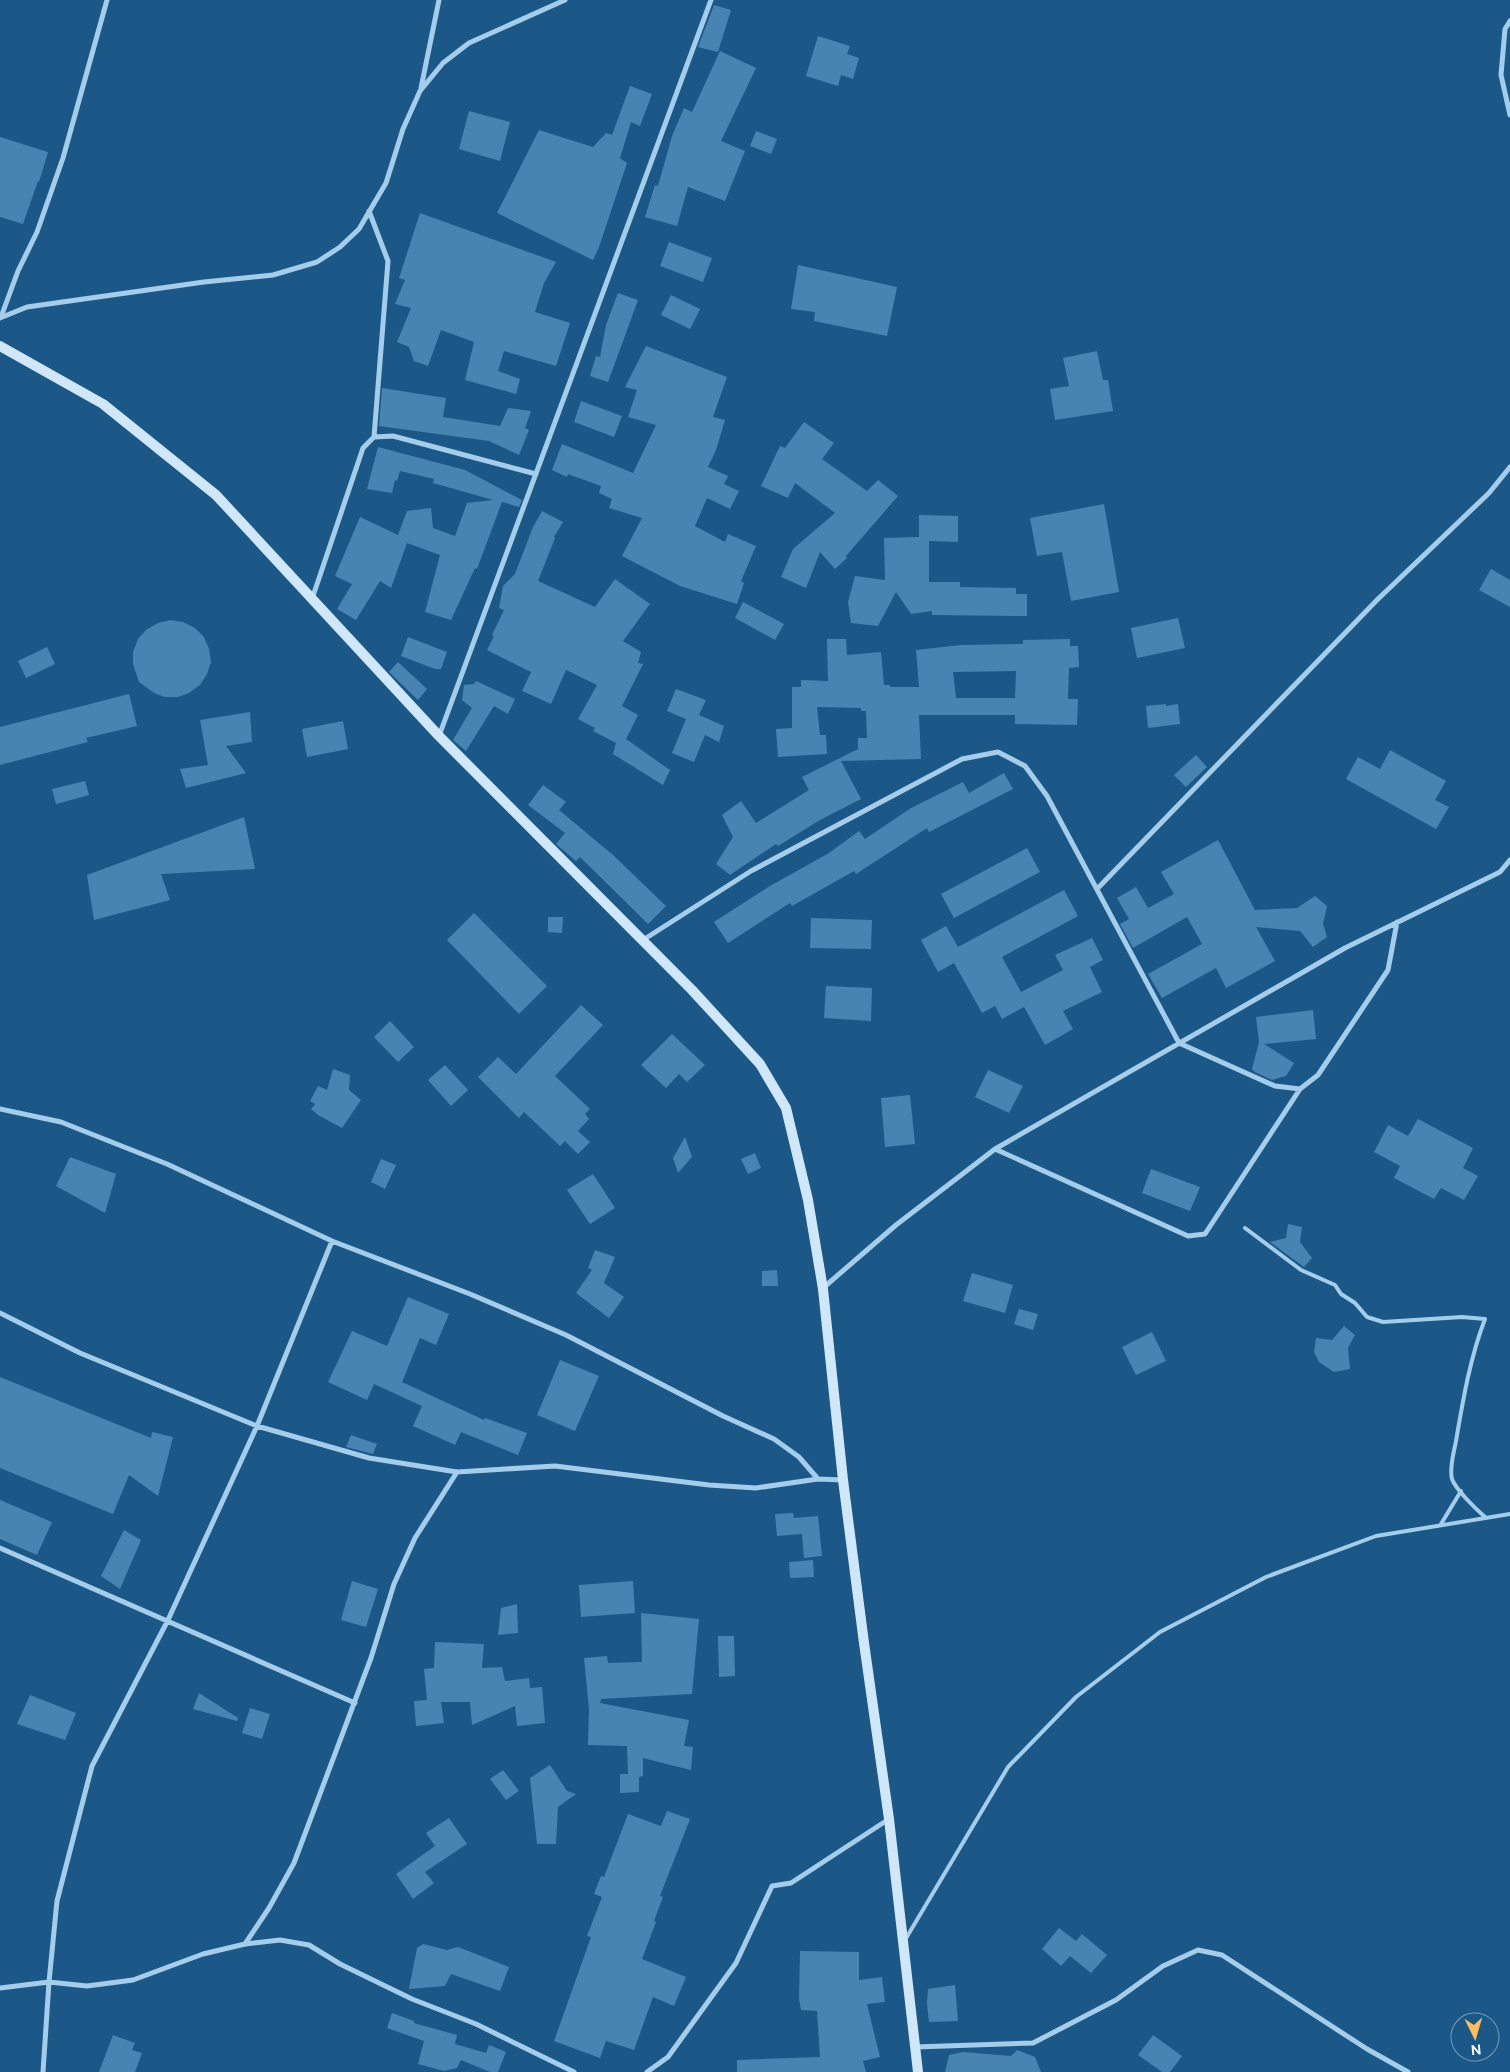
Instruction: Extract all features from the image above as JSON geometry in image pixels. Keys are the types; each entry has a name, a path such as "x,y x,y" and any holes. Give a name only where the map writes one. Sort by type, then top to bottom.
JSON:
{"street":[{"path":"0,318 18,271 37,232 63,158 108,0"},
{"path":"0,318 27,307 204,282 273,275 318,262 340,247 359,229 386,183 403,129 420,91 439,0"},
{"path":"420,91 443,63 469,43 565,0"},
{"path":"439,736 711,0"},
{"path":"1510,21 1505,29 1501,75 1510,115"},
{"path":"312,599 363,448 374,437 388,261 369,211"},
{"path":"0,346 103,404 216,495 439,736 692,990 760,1064 786,1108 808,1200 822,1289 843,1480 889,1819 918,2072"},
{"path":"374,437 393,436 536,474"},
{"path":"1097,889 1377,600 1489,493 1510,467"},
{"path":"642,940 751,871 962,759 998,752 1025,766 1047,796 1179,1042 1275,1086 1300,1090"},
{"path":"1500,872 1510,860"},
{"path":"822,1289 896,1225 995,1148 1345,948 1500,872 1510,870"},
{"path":"995,1148 1188,1236 1206,1234 1300,1090 1318,1075 1388,970 1398,922"},
{"path":"0,1109 61,1122 167,1164 332,1241 470,1294 566,1335 723,1416 774,1439 799,1457 818,1479"},
{"path":"43,2072 48,1982 58,1901 92,1766 168,1620 257,1426 332,1241"},
{"path":"0,1313 80,1353 257,1426 369,1458 457,1472 498,1471 555,1466 709,1485 756,1488 818,1479 843,1480"},
{"path":"245,1944 269,1908 294,1863 355,1703 394,1584 416,1538 457,1472"},
{"path":"0,1548 355,1703"},
{"path":"646,2072 668,2057 736,1963 772,1886 792,1883 889,1819"},
{"path":"0,1988 48,1982 87,1986 133,1980 203,1954 245,1944 280,1940 309,1945 340,1964 412,1999 476,2024 574,2072"},
{"path":"915,2047 1033,2043 1116,2000 1163,1966 1198,1950 1222,1955 1367,2049 1408,2072"}],"lane":[{"path":"1246,1228 1301,1270 1335,1285 1341,1294 1354,1303 1367,1317 1383,1322 1462,1317 1485,1319 1477,1340 1461,1408 1452,1462 1452,1480 1472,1505 1485,1517"},
{"path":"1441,1524 1461,1491"},
{"path":"904,1941 1008,1767 1076,1697 1160,1632 1266,1577 1376,1536 1510,1514"}],"building":[{"path":"714,5 731,10 718,52 698,47"},
{"path":"818,36 850,46 847,54 859,58 853,79 841,75 838,86 806,76"},
{"path":"720,51 756,68 721,141 745,151 725,201 688,187 677,226 645,217 655,185 658,186 672,136 684,108 692,112"},
{"path":"630,86 652,94 640,126 631,122 620,158 627,163 593,260 497,213 539,130 593,147 606,133 612,135"},
{"path":"469,111 510,122 500,161 459,149"},
{"path":"756,131 777,139 771,154 750,146"},
{"path":"0,137 48,152 23,224 0,217"},
{"path":"420,213 556,262 544,283 535,312 570,323 556,366 504,351 498,371 520,379 516,394 465,380 474,342 441,330 428,366 414,361 409,347 397,342 411,308 395,304 405,280 399,278"},
{"path":"669,242 712,258 703,282 660,266"},
{"path":"798,265 897,287 887,336 814,321 815,312 791,309"},
{"path":"618,293 638,300 608,382 590,376 596,356 600,357 606,325"},
{"path":"671,295 700,309 690,329 661,315"},
{"path":"646,346 727,377 713,417 725,420 716,450 708,467 728,476 724,484 739,491 730,509 707,498 695,526 725,542 728,534 756,546 741,581 744,583 737,604 680,586 622,556 642,518 609,508 612,499 599,493 601,486 568,474 567,477 552,470 562,444 633,473 656,425 628,417 637,390 625,387"},
{"path":"1097,351 1103,380 1108,380 1113,411 1055,420 1050,389 1069,386 1063,358"},
{"path":"382,388 446,398 443,417 500,426 508,408 531,411 525,428 529,430 519,455 489,441 379,426"},
{"path":"581,401 622,416 614,437 574,422"},
{"path":"804,422 834,443 822,459 867,491 878,480 898,496 846,556 847,558 835,569 820,552 806,588 781,577 793,549 835,513 795,483 788,498 761,486 780,446 785,448"},
{"path":"378,447 465,470 522,500 519,507 502,502 477,569 475,568 451,620 425,612 440,555 407,543 391,588 380,581 356,620 337,609 352,584 335,576 360,517 398,535 407,511 431,508 433,528 455,536 467,503 493,500 433,483 434,479 400,471 397,481 395,480 392,493 367,489"},
{"path":"1104,504 1119,592 1071,601 1062,552 1037,556 1030,518"},
{"path":"542,511 563,522 554,537 538,581 595,607 615,579 650,604 623,641 641,652 638,663 643,664 622,706 638,715 626,739 670,770 663,785 613,754 616,743 593,731 595,728 578,719 597,685 566,670 551,704 522,691 531,672 487,650 504,610 499,608 503,586 515,574 533,527"},
{"path":"919,515 958,516 958,542 929,541 929,582 960,582 960,587 1016,588 1016,594 1027,594 1027,616 932,615 932,611 911,614 896,592 878,626 851,623 848,602 855,576 885,580 884,538 919,537"},
{"path":"1491,569 1510,580 1510,607 1479,590"},
{"path":"743,602 784,624 775,640 735,618"},
{"path":"1178,618 1185,648 1137,658 1131,628"},
{"path":"170,620 183,622 195,628 204,637 209,649 211,662 207,674 200,685 189,693 178,697 165,697 154,693 139,682 133,664 133,652 138,639 146,630 158,623"},
{"path":"408,637 447,652 441,669 435,669 401,656"},
{"path":"827,639 846,639 847,655 881,652 884,685 890,685 890,687 919,687 916,650 961,645 1023,644 1023,640 1070,639 1070,646 1078,646 1079,667 1069,668 1068,699 1078,699 1077,725 1015,724 1015,715 919,715 921,759 841,761 861,799 820,820 778,846 776,844 730,875 716,864 733,837 722,815 741,801 756,823 809,790 802,777 858,749 858,738 867,738 866,711 861,711 861,708 817,707 820,735 826,735 827,754 778,757 776,729 792,728 792,687 801,687 801,680 828,681","holes":["1016,671 1015,698 956,698 953,672"]},
{"path":"47,647 55,664 26,678 18,661"},
{"path":"398,662 427,689 418,700 389,672"},
{"path":"476,681 515,699 508,714 494,706 466,751 453,740 472,708 462,700 464,685 474,684"},
{"path":"676,689 706,700 699,715 724,726 719,742 705,735 694,762 672,753 686,719 667,711"},
{"path":"129,694 137,726 86,738 88,742 0,765 0,727"},
{"path":"1166,704 1166,706 1178,704 1180,724 1148,728 1146,706"},
{"path":"250,712 252,742 226,746 246,773 186,788 180,769 208,765 200,720"},
{"path":"343,721 348,749 307,757 302,729"},
{"path":"1390,750 1446,781 1435,800 1449,807 1436,829 1346,779 1358,757 1380,769"},
{"path":"1196,755 1207,767 1186,787 1174,775"},
{"path":"1004,773 1013,789 929,832 927,828 856,874 854,871 792,906 790,903 728,943 714,922 770,886 829,853 859,831 865,839 911,808 963,782 969,793"},
{"path":"85,781 89,795 56,804 52,789"},
{"path":"543,785 566,802 559,810 613,855 666,906 648,924 580,857 576,861 556,844 565,833 528,805"},
{"path":"244,817 255,869 161,874 170,900 94,920 87,875"},
{"path":"1218,840 1255,910 1297,908 1315,896 1327,906 1323,924 1327,937 1313,947 1300,931 1256,927 1275,961 1226,988 1216,968 1162,998 1148,974 1202,944 1187,917 1133,948 1120,924 1129,919 1117,898 1136,887 1148,908 1174,894 1161,872"},
{"path":"1027,848 1040,872 954,918 941,894"},
{"path":"1064,890 1078,916 1002,957 1021,992 1063,970 1055,955 1092,938 1103,960 1090,967 1102,992 1063,1011 1073,1029 1045,1045 1024,1007 1002,1019 995,1006 982,1013 954,963 938,972 921,940 946,926 958,947"},
{"path":"474,913 547,986 519,1014 447,940"},
{"path":"548,917 563,917 562,933 548,932"},
{"path":"811,918 872,920 871,949 810,948"},
{"path":"826,986 872,988 871,1021 824,1018"},
{"path":"581,1005 603,1025 555,1076 590,1109 585,1114 589,1119 578,1131 590,1142 578,1154 565,1141 560,1146 524,1112 519,1118 478,1077 498,1057 516,1074"},
{"path":"1313,1010 1316,1039 1264,1044 1294,1063 1286,1076 1272,1080 1255,1072 1252,1069 1259,1042 1256,1017"},
{"path":"390,1021 414,1047 398,1062 374,1037"},
{"path":"672,1034 705,1065 687,1082 679,1074 666,1088 641,1065"},
{"path":"445,1065 468,1090 451,1106 428,1080"},
{"path":"333,1069 350,1075 349,1090 361,1100 342,1128 311,1109 315,1104 310,1101 318,1086 327,1090"},
{"path":"988,1070 1023,1086 1009,1113 975,1097"},
{"path":"910,1095 915,1144 885,1147 881,1098"},
{"path":"1418,1119 1473,1148 1463,1168 1478,1176 1464,1200 1441,1188 1434,1199 1394,1178 1400,1166 1374,1152 1388,1125 1408,1136"},
{"path":"685,1137 692,1157 678,1173 673,1158"},
{"path":"755,1153 761,1168 748,1174 741,1159"},
{"path":"70,1157 116,1174 105,1213 56,1186"},
{"path":"381,1159 396,1165 385,1189 371,1182"},
{"path":"1151,1169 1200,1187 1190,1211 1142,1193"},
{"path":"593,1174 615,1208 590,1224 567,1190"},
{"path":"1288,1224 1302,1227 1300,1242 1312,1258 1304,1267 1270,1242 1286,1238"},
{"path":"595,1250 615,1257 604,1283 624,1297 609,1318 576,1293 592,1270 588,1268"},
{"path":"777,1270 778,1286 762,1286 762,1271"},
{"path":"972,1273 1013,1285 1005,1313 963,1301"},
{"path":"408,1297 449,1314 436,1345 420,1338 402,1382 484,1420 485,1418 527,1433 518,1455 461,1432 455,1445 413,1426 422,1406 374,1384 367,1400 328,1382 352,1331 387,1346"},
{"path":"1019,1309 1038,1314 1033,1330 1014,1324"},
{"path":"1344,1326 1355,1335 1348,1348 1350,1369 1334,1372 1319,1362 1314,1352 1316,1338 1332,1340"},
{"path":"1152,1332 1166,1361 1136,1375 1122,1347"},
{"path":"560,1360 599,1376 575,1431 537,1415"},
{"path":"0,1377 151,1438 152,1432 173,1437 158,1496 129,1475 113,1514 0,1468"},
{"path":"351,1435 377,1444 373,1454 346,1447"},
{"path":"0,1500 52,1522 37,1555 0,1539"},
{"path":"793,1513 794,1518 818,1516 822,1556 804,1558 802,1534 777,1536 775,1514"},
{"path":"124,1530 141,1540 120,1589 101,1576"},
{"path":"813,1560 814,1577 790,1578 789,1562"},
{"path":"352,1581 378,1589 366,1627 341,1620"},
{"path":"633,1581 635,1613 581,1617 579,1585"},
{"path":"517,1604 518,1633 498,1635 501,1608"},
{"path":"641,1613 699,1619 692,1694 601,1699 600,1703 689,1720 684,1746 693,1747 691,1770 643,1758 643,1776 639,1777 639,1792 620,1793 620,1774 628,1774 627,1746 588,1745 589,1709 584,1658 607,1656 608,1663 642,1662"},
{"path":"718,1636 734,1636 735,1676 719,1677"},
{"path":"435,1642 484,1644 482,1668 502,1667 505,1681 529,1678 530,1688 542,1687 545,1723 517,1726 515,1706 472,1725 470,1702 441,1702 444,1723 416,1726 414,1701 427,1700 424,1669 434,1668"},
{"path":"199,1693 238,1718 237,1721 193,1709"},
{"path":"30,1695 76,1713 65,1740 17,1724"},
{"path":"250,1708 270,1714 262,1739 242,1733"},
{"path":"550,1765 567,1791 576,1794 558,1807 556,1844 537,1844 530,1778"},
{"path":"503,1770 519,1791 506,1800 490,1779"},
{"path":"667,1811 690,1819 660,1896 663,1897 654,1921 656,1922 642,1959 686,1977 674,2006 653,1997 634,2050 606,2041 600,2058 554,2041 591,1937 587,1936 602,1897 594,1894 601,1876 604,1877 628,1814 661,1826"},
{"path":"449,1818 467,1844 425,1872 434,1883 413,1899 396,1874 435,1846 426,1833"},
{"path":"1059,1928 1076,1941 1082,1934 1107,1955 1091,1973 1070,1956 1061,1966 1042,1949"},
{"path":"423,1944 447,1950 458,1947 509,1967 500,1991 451,1974 445,1986 409,1989 417,1948"},
{"path":"800,1951 859,1952 859,1980 882,1977 885,2002 867,2004 880,2057 863,2061 866,2072 737,2072 737,2060 820,2057 817,2011 801,2010 799,1999"},
{"path":"955,1985 958,2021 929,2022 928,1989"},
{"path":"392,2013 414,2021 414,2023 457,2035 455,2044 486,2053 489,2045 506,2052 498,2072 490,2072 461,2060 457,2068 444,2071 418,2064 424,2041 387,2028"},
{"path":"113,2035 135,2043 132,2050 142,2053 135,2072 99,2072"},
{"path":"1153,2035 1182,2056 1170,2072 1162,2072 1138,2055"},
{"path":"1017,2050 1035,2057 1041,2072 945,2072 949,2055 963,2052 1011,2056"}]}
